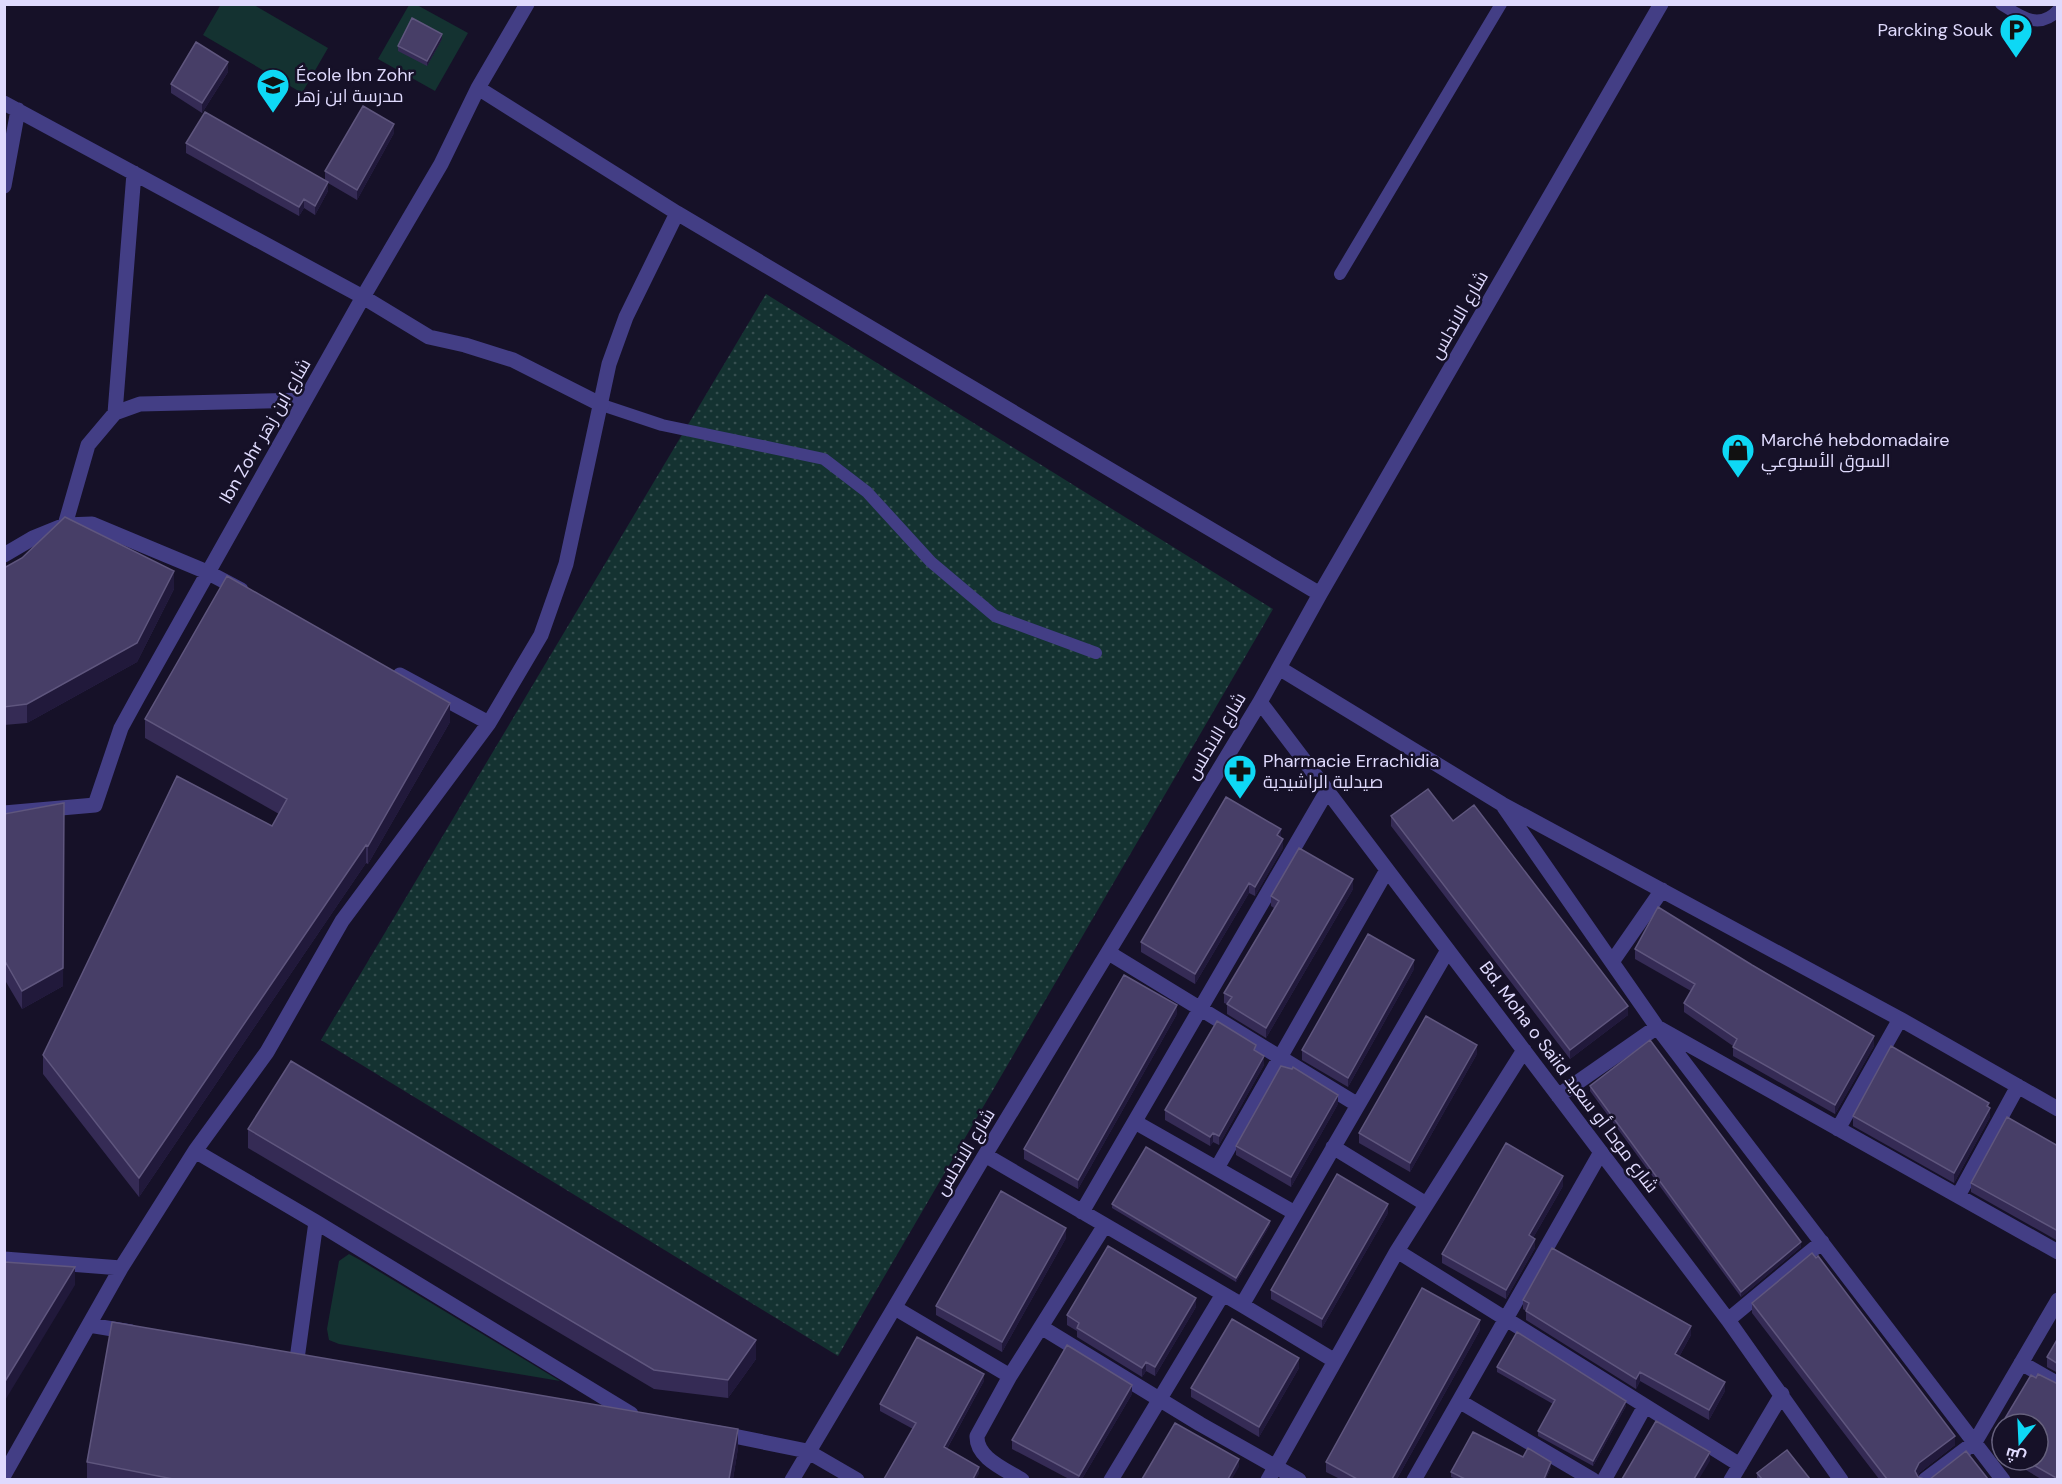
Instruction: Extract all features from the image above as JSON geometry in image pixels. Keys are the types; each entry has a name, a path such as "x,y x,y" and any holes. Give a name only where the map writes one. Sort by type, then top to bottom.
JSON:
{"street":[{"name":"Ibn Zohr شارع ابن زهر","path":"4,813 95,805 121,728 363,297 441,164 478,88 527,4"},
{"name":"شارع الاندلس","path":"792,1479 985,1155 1260,702 1661,4"},
{"path":"478,88 677,213 1320,594"},
{"path":"4,186 11,106 363,297 429,337 513,360 602,405"},
{"path":"115,412 134,172"},
{"path":"4,1475 121,1268 195,1151 267,1052 342,921 489,723 540,635 566,564 609,364 626,317 677,213"},
{"path":"65,525 88,445 115,412 140,404 305,400"},
{"path":"4,555 33,538 65,525 92,524 207,572 259,600"},
{"path":"385,667 489,723"},
{"path":"1279,669 1502,804 1900,1019 2058,1109"},
{"name":"Bd. Moha o Saiid شارع موحا أو سعيد","path":"1260,702 1728,1320 1842,1479"},
{"path":"1082,1212 1327,791"},
{"path":"1502,804 1657,1027 2003,1479"},
{"path":"1217,1168 1387,870"},
{"path":"1612,962 1662,890"},
{"path":"1242,1305 1448,950"},
{"path":"1109,952 1358,1105"},
{"path":"1838,1129 1900,1019"},
{"path":"1558,1096 1657,1027"},
{"path":"1657,1027 2058,1252"},
{"path":"1272,1473 1397,1251 1524,1050"},
{"path":"1958,1196 2018,1086"},
{"path":"1135,1122 1295,1213"},
{"path":"1334,1147 1426,1204"},
{"path":"195,1151 637,1416 597,1409"},
{"path":"1414,1479 1601,1152"},
{"path":"985,1155 1335,1361"},
{"path":"297,1359 316,1222"},
{"path":"1022,1479 987,1458 980,1451 977,1436 1010,1376 1105,1225"},
{"path":"1728,1320 1822,1242"},
{"path":"1397,1251 1740,1465"},
{"path":"4,1259 121,1268"},
{"path":"1111,1479 1223,1294"},
{"path":"1925,1479 1975,1442 2058,1300"},
{"path":"895,1308 1010,1376"},
{"path":"89,1325 147,1334"},
{"path":"1041,1327 1159,1397 1272,1473 1299,1479"},
{"path":"2021,1363 2058,1384"},
{"path":"1731,1479 1782,1394"},
{"path":"1459,1401 1593,1479"},
{"path":"1604,1479 1645,1406"},
{"path":"702,1429 807,1451 857,1479"}],"lane":[{"path":"1340,274 1501,4"},
{"path":"2001,4 2020,16 2038,22 2050,19 2058,10"},
{"path":"602,405 662,425 824,459 867,492 931,562 995,616 1096,653"}],"green space":[{"path":"221,4 254,5 328,48 302,93 203,35"},
{"path":"409,5 417,5 468,33 435,91 378,59"},
{"path":"766,294 1273,609 838,1356 321,1040"},
{"path":"349,1254 560,1381 339,1344 329,1340 327,1329 339,1261"}],"building":[{"path":"412,18 442,34 427,61 398,46"},
{"path":"196,42 228,62 202,103 171,84"},
{"path":"363,106 394,124 357,190 325,171"},
{"path":"205,112 328,182 315,206 304,199 299,207 186,143"},
{"path":"65,517 174,571 137,643 27,704 4,707 4,568 22,558"},
{"path":"227,576 450,703 368,846 366,845 139,1178 43,1055 177,776 272,826 287,799 145,719"},
{"path":"1428,789 1453,821 1474,805 1628,1006 1570,1050 1391,816"},
{"path":"1226,797 1281,829 1277,835 1283,839 1255,887 1249,883 1195,974 1141,942"},
{"path":"64,803 63,968 22,991 6,963 4,964 4,814"},
{"path":"1299,848 1353,879 1266,1028 1227,1004 1232,997 1224,993 1279,901 1271,896"},
{"path":"1658,907 1874,1036 1835,1105 1733,1047 1737,1039 1684,1003 1695,984 1635,949"},
{"path":"1368,934 1414,960 1348,1078 1302,1050"},
{"path":"1124,975 1177,1005 1078,1180 1024,1149"},
{"path":"1426,1016 1477,1045 1410,1163 1359,1133"},
{"path":"1217,1021 1256,1045 1254,1050 1264,1056 1219,1136 1213,1133 1210,1137 1165,1110"},
{"path":"1650,1040 1801,1242 1741,1292 1590,1086"},
{"path":"1891,1046 1989,1103 1987,1106 1990,1108 1954,1173 1853,1116"},
{"path":"291,1061 756,1340 728,1380 654,1370 248,1129"},
{"path":"1281,1066 1292,1069 1293,1067 1338,1095 1291,1177 1236,1146"},
{"path":"2007,1117 2058,1146 2058,1231 1971,1183"},
{"path":"1506,1143 1563,1176 1529,1235 1535,1239 1506,1290 1442,1254"},
{"path":"1146,1147 1270,1221 1236,1278 1112,1204"},
{"path":"1337,1174 1388,1204 1322,1319 1271,1290"},
{"path":"1001,1191 1066,1228 1002,1342 936,1306"},
{"path":"1108,1246 1196,1298 1155,1367 1146,1362 1142,1368 1077,1328 1079,1323 1067,1315"},
{"path":"1552,1248 1691,1326 1675,1354 1725,1382 1709,1410 1640,1372 1636,1379 1526,1311 1529,1303 1523,1300"},
{"path":"1812,1253 1816,1258 1818,1256 1955,1436 1919,1463 1915,1471 1918,1477 1924,1479 1887,1479 1752,1303"},
{"path":"4,1262 75,1267 4,1383"},
{"path":"1422,1288 1480,1320 1392,1479 1357,1479 1326,1462"},
{"path":"1232,1319 1299,1358 1259,1427 1191,1388"},
{"path":"112,1322 738,1429 729,1479 173,1479 87,1462"},
{"path":"1517,1332 1626,1401 1593,1461 1538,1431 1555,1400 1497,1367"},
{"path":"917,1337 984,1374 944,1447 979,1467 973,1479 884,1479 916,1423 880,1404"},
{"path":"2058,1338 2058,1364 2047,1357"},
{"path":"1067,1345 1132,1385 1079,1476 1012,1440"},
{"path":"2038,1374 2058,1384 2058,1479 2046,1472 2050,1472 2050,1412 2009,1412 2031,1375 2036,1378"},
{"path":"1656,1421 1710,1452 1694,1479 1622,1479"},
{"path":"1175,1423 1239,1459 1228,1479 1142,1479"},
{"path":"1473,1432 1523,1457 1528,1448 1551,1462 1544,1479 1465,1479 1451,1472"},
{"path":"1787,1450 1810,1479 1762,1479 1757,1473"},
{"path":"1966,1451 1988,1479 1930,1479"}],"place":[{"name":"Parcking Souk","path":"2016,59"},
{"name":"École Ibn Zohr مدرسة ابن زهر","path":"273,114"},
{"name":"Marché hebdomadaire السوق الأسبوعي","path":"1738,479"},
{"name":"Pharmacie Errachidia صيدلية الراشيدية","path":"1240,800"}]}
